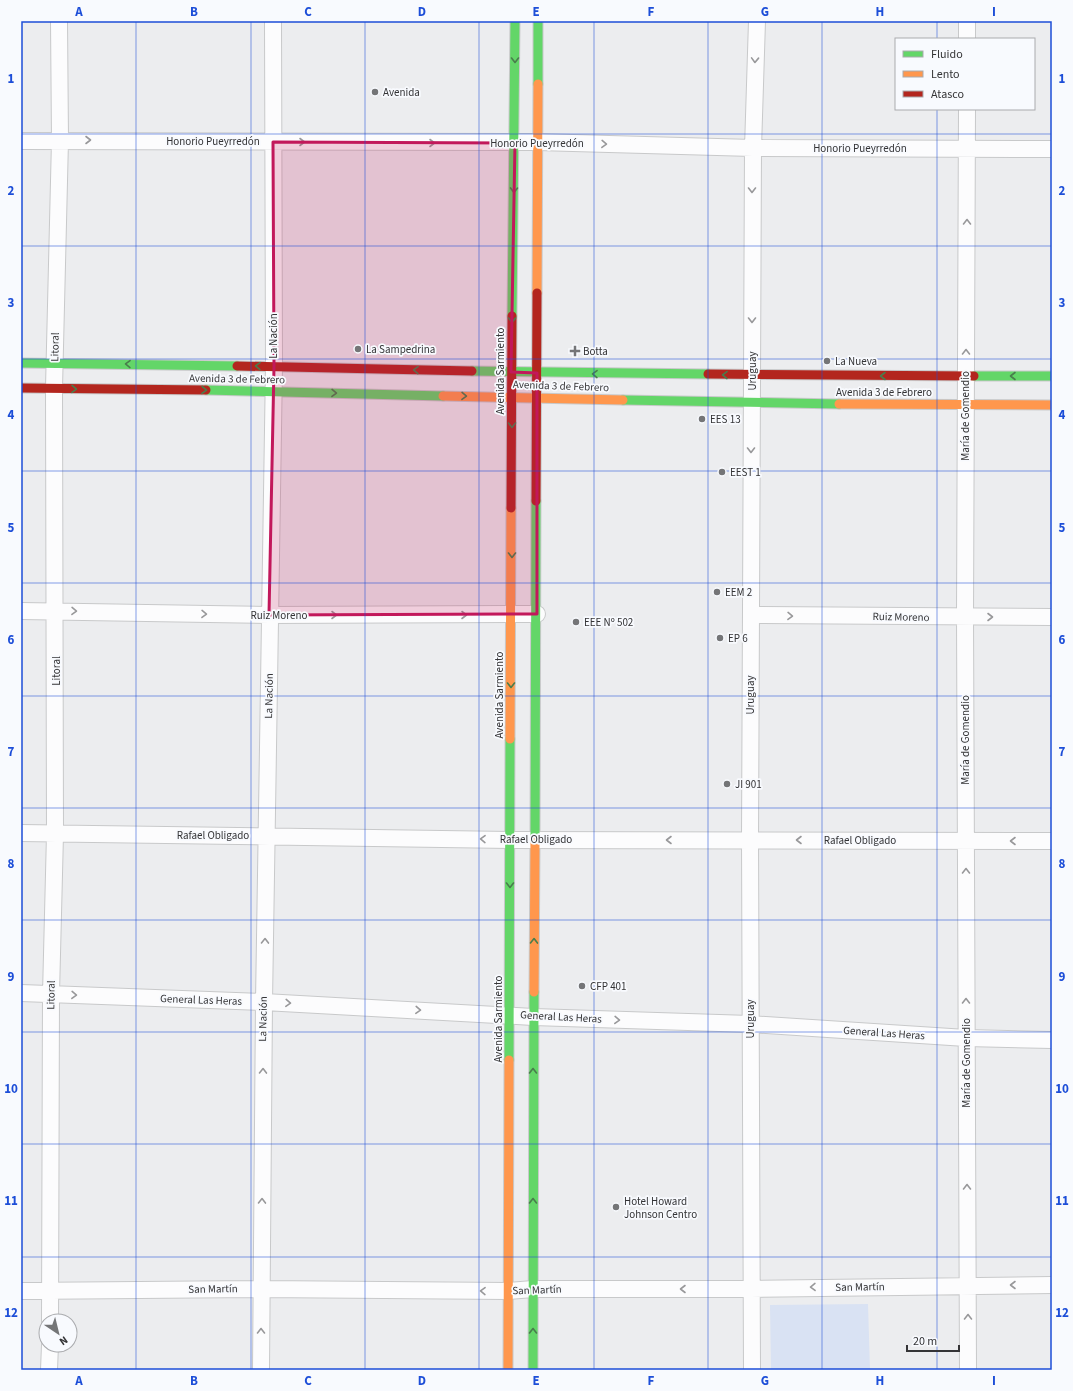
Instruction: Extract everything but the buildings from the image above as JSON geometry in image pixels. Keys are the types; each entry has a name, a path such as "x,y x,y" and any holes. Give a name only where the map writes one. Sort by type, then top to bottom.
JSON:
{"main road":[{"name":"Avenida Sarmiento","path":"508,1370 512,615 511,372 515,143 515,21"},
{"path":"533,1370 533,1016 536,839 538,21"},
{"name":"Avenida 3 de Febrero","path":"21,363 274,366 537,373 1052,376"},
{"name":"Avenida 3 de Febrero","path":"21,388 273,391 752,404 1052,405"}],"street":[{"name":"Litoral","path":"50,1313 51,994 55,834 56,611 54,388 60,140 59,21"},
{"name":"La Nación","path":"261,1370 269,615 274,366 273,21"},
{"name":"Uruguay","path":"752,1370 750,840 753,148 757,21"},
{"path":"967,21 967,38"},
{"name":"María de Gomendio","path":"967,110 965,617 968,1370"},
{"name":"Honorio Pueyrredón","path":"21,140 537,142 753,148 1052,149"},
{"name":"Ruiz Moreno","path":"21,610 269,615 537,614"},
{"name":"Ruiz Moreno","path":"751,615 1052,617"},
{"name":"Rafael Obligado","path":"21,833 267,835 510,840 1052,841"},
{"name":"General Las Heras","path":"21,993 264,1002 533,1016 750,1024 966,1038 1052,1040"},
{"name":"San Martín","path":"21,1291 261,1289 508,1291 533,1289 751,1289 967,1284 1052,1285"},
{"path":"49,1370 50,1353"}],"highlighted area":[{"path":"273,142 515,143 511,372 537,373 537,614 269,615 274,366"}],"shaded area":[{"path":"868,1304 870,1370 771,1370 770,1305"}],"traffic: fast":[{"path":"512,316 515,21"},
{"path":"538,21 538,84"},
{"path":"21,363 237,366"},
{"path":"472,371 708,374"},
{"path":"974,376 1052,376"},
{"path":"206,390 443,396"},
{"path":"623,400 839,404"},
{"path":"535,840 536,501"},
{"path":"509,1060 510,739"},
{"path":"533,1370 534,992"}],"traffic: slow":[{"path":"537,293 538,84"},
{"path":"443,396 623,400"},
{"path":"839,404 1052,405"},
{"path":"510,739 511,508"},
{"path":"534,992 535,840"},
{"path":"508,1370 509,1060"}],"traffic: jam":[{"path":"536,501 537,293"},
{"path":"511,508 512,316"},
{"path":"237,366 472,371"},
{"path":"708,374 974,376"},
{"path":"21,388 206,390"}],"place":[{"name":"Avenida","path":"375,92"},
{"name":"La Sampedrina","path":"358,349"},
{"name":"Botta","path":"575,351"},
{"name":"La Nueva","path":"827,361"},
{"name":"EES 13","path":"702,419"},
{"name":"EEST 1","path":"722,472"},
{"name":"EEM 2","path":"717,592"},
{"name":"EEE Nº 502","path":"576,622"},
{"name":"EP 6","path":"720,638"},
{"name":"JI 901","path":"727,784"},
{"name":"CFP 401","path":"582,986"},
{"name":"Hotel Howard Johnson Centro","path":"616,1207"}]}
